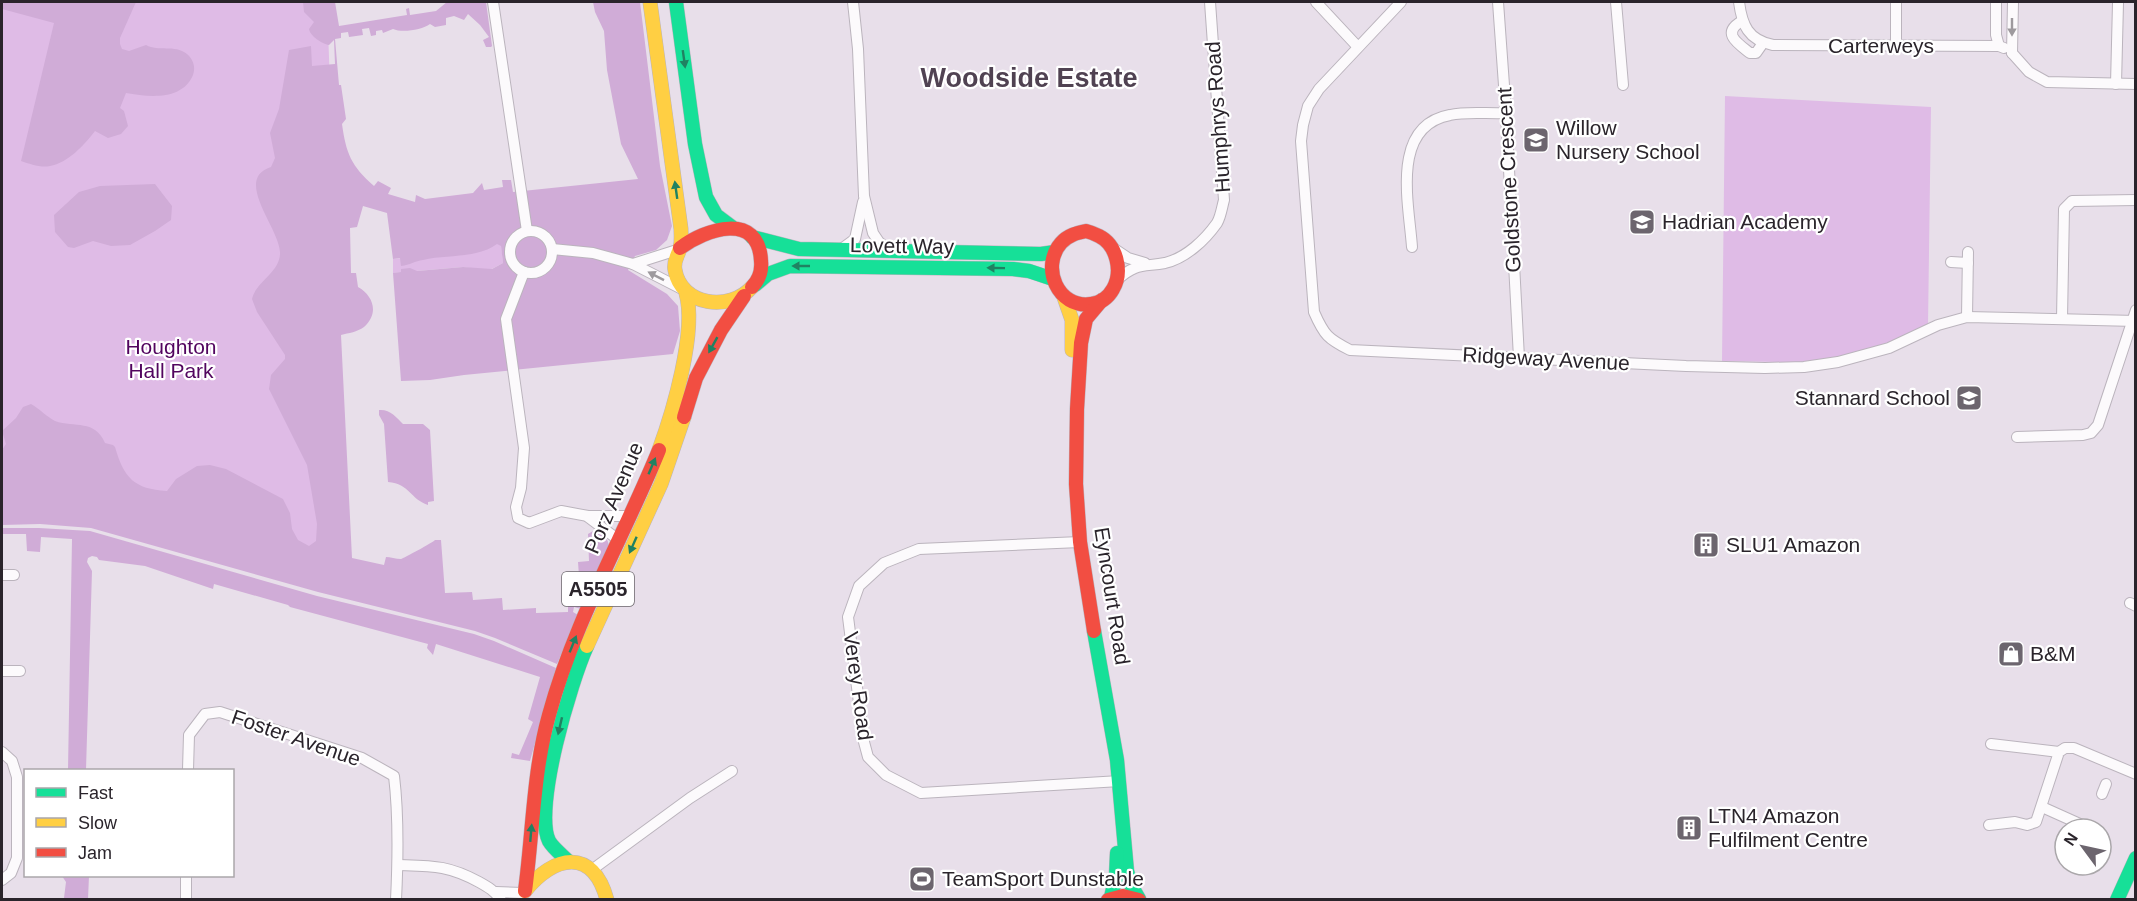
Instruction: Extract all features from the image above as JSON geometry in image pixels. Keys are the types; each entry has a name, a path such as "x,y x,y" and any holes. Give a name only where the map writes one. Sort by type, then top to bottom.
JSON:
{"main road":[{"name":"A5505","path":"650,2 681,229 674,265 675,278 683,291"},
{"path":"676,2 695,144 706,197 716,215 732,227 752,237 759,245 763,263 762,272 755,285"},
{"path":"678,249 690,240 711,231 732,227"},
{"path":"1080,231 1101,236 1113,248 1116,256 1117,280 1110,294 1102,300 1085,305 1064,297 1055,286 1053,279 1052,265 1055,252 1065,238 1080,231"},
{"name":"Lovett Way","path":"752,237 799,249 1041,254 1055,252"},
{"name":"Lovett Way","path":"755,285 768,273 790,266 1013,269 1029,271 1053,279"},
{"name":"A5505","path":"744,296 755,285"},
{"path":"683,291 695,299 712,302 744,296"},
{"name":"Porz Avenue","path":"522,895 528,873 536,771 546,725 574,641 660,446 675,396 691,320 690,305 683,291"},
{"name":"Porz Avenue","path":"568,861 549,841 544,822 551,765 564,711 582,657 661,484 696,378 721,330 744,296"},
{"name":"Eyncourt Road","path":"1064,297 1072,320 1068,423 1069,476 1081,608 1116,781 1127,871 1131,885 1139,899"},
{"name":"Eyncourt Road","path":"1076,543 1081,343 1086,319 1102,300"},
{"name":"Eyncourt Road","path":"1110,898 1117,864 1116,781"},
{"path":"2117,900 2136,858"},
{"path":"522,895 539,874 552,866 568,861 581,863 593,869 607,899"},
{"path":"2130,900 2136,888"},
{"path":"1110,898 1120,895 1139,899"}],"street":[{"path":"493,2 527,231"},
{"path":"853,2 858,49 864,196 873,233 889,250"},
{"name":"Humphrys Road","path":"1117,280 1133,267 1175,259 1191,250 1218,222 1222,211 1224,200 1210,2"},
{"path":"1316,2 1357,46"},
{"name":"Ridgeway Avenue","path":"1401,2 1357,46 1319,89 1308,106 1303,125 1301,141 1314,312 1329,339 1350,350 1686,366 1804,367 1838,362 1889,348 1938,325 1967,317 2062,320 2134,317"},
{"name":"Goldstone Crescent","path":"1498,2 1519,358"},
{"path":"1616,2 1623,85"},
{"name":"Carterweys","path":"1739,2 1742,21 1734,26 1731,33 1732,38 1750,53 1756,53 1763,43 1773,45 1999,46"},
{"path":"1896,2 1896,46"},
{"path":"1996,2 1996,35 1999,46 2012,52 2029,72 2047,82 2136,84"},
{"path":"2012,52 2013,2"},
{"path":"2116,84 2118,3"},
{"path":"1742,21 1750,33 1763,43"},
{"path":"1412,247 1407,162 1413,141 1427,125 1449,115 1506,113"},
{"path":"840,250 855,239 864,196"},
{"path":"2062,320 2064,209 2072,201 2136,200"},
{"path":"527,231 534,231 546,237 552,249 552,256 544,268 531,273 524,272 513,263 510,250 515,238 527,231"},
{"path":"1113,248 1128,258 1151,264"},
{"path":"552,249 594,253 633,264 683,291"},
{"path":"633,264 678,249"},
{"path":"1951,262 1968,257 1967,317"},
{"path":"524,272 506,319 524,448 516,507 518,518 529,523 561,511 588,516 631,516"},
{"path":"2016,437 2091,433 2098,424 2134,317"},
{"path":"588,516 620,541"},
{"name":"Verey Road","path":"1076,543 919,549 884,563 859,586 848,617 864,742 868,757 886,775 921,793 1116,781"},
{"path":"2,576 14,575"},
{"path":"2,671 20,671"},
{"name":"Foster Avenue","path":"188,769 189,735 205,714 220,712 362,758 394,776 397,797 396,900"},
{"path":"1990,744 2059,752 2066,748 2074,748 2108,779 2136,774"},
{"path":"2,752 12,761 15,768 17,858 11,873 2,880"},
{"path":"1989,825 2015,822 2027,825 2036,822 2059,752"},
{"path":"593,869 690,798 732,771"},
{"path":"2042,807 2064,817"},
{"path":"398,865 442,866 463,873 498,896 522,895"},
{"path":"186,877 186,900"}],"green space":[{"name":"Houghton Hall Park","path":"2,2 327,2 348,584 105,518 2,519"},
{"path":"1725,96 1931,107 1928,325 1896,340 1842,358 1797,362 1722,361"},
{"path":"496,243 501,244 503,263 488,271 463,267 393,273 393,259 448,253"}],"shaded area":[{"path":"2,2 136,2 120,38 122,49 129,51 146,45 177,49 187,54 192,61 193,75 188,83 173,93 145,96 126,93 120,108 124,111 128,126 121,134 108,138 95,131 75,153 50,166 21,161 54,23 2,9"},
{"path":"303,2 335,2 339,26 407,15 406,9 409,8 410,15 436,11 447,2 486,2 491,47 486,47 483,40 489,37 468,14 464,20 454,16 446,18 446,25 435,27 430,24 407,31 393,29 383,33 382,30 376,31 376,35 371,36 369,28 362,29 363,35 349,37 348,32 341,33 341,38 335,39 339,85 341,85 346,119 342,124 345,143 351,158 360,172 374,186 378,181 391,188 388,194 415,202 416,195 425,199 473,193 482,183 484,190 503,187 502,180 511,180 513,192 638,179 621,144 607,70 604,31 593,2 640,2 660,166 672,226 667,240 656,250 635,256 628,270 667,294 678,306 680,331 673,354 430,380 401,381 393,273 410,268 417,271 463,267 492,269 503,263 501,246 497,244 480,252 432,258 401,266 400,258 393,259 387,213 363,206 357,227 350,228 351,273 356,273 358,287 368,295 373,306 372,317 364,327 341,335 352,558 384,565 386,557 401,559 435,540 441,540 445,593 472,592 473,600 502,598 503,610 536,608 536,613 568,612 568,591 580,590 578,562 589,561 588,534 593,531 602,535 606,538 609,547 581,609 574,607 573,612 578,615 557,664 475,631 318,592 91,528 40,524 2,525 2,450 6,444 2,431 16,418 23,407 31,404 55,421 96,430 105,443 115,447 122,467 132,480 146,488 167,491 176,479 197,466 210,465 226,469 283,499 290,513 292,529 298,540 309,546 316,541 317,524 307,465 269,389 271,375 285,359 285,355 257,312 252,299 279,259 278,242 261,205 256,182 260,173 271,167 275,158 270,133 279,109 289,50 311,46 312,66 335,64 334,40 329,45 312,34 309,29 314,22 304,12"},
{"path":"155,184 172,206 171,220 130,245 111,246 93,241 74,248 68,247 55,232 54,215 79,192 100,186"},
{"path":"379,410 390,412 403,424 423,424 430,430 434,501 428,502 428,505 401,486 388,482 384,424"},
{"path":"2,528 90,531 317,596 474,634 494,641 556,668 530,761 511,758 512,753 519,755 533,722 528,719 540,677 436,644 433,655 427,648 428,644 214,584 213,589 145,566 99,560 92,556 87,562 92,571 86,769 68,769 72,539 41,537 40,552 27,551 26,534 2,534"},
{"path":"63,877 89,877 88,899 64,898 66,882"}],"traffic: fast":[{"path":"676,2 695,144 706,197 716,215 732,227"},
{"path":"752,237 799,249 1041,254 1055,252"},
{"path":"755,285 768,274 790,266 1013,269 1029,271 1053,279"},
{"path":"1094,631 1117,760 1127,871 1131,885 1139,899"},
{"path":"568,861 549,841 545,825 546,802 556,744 572,687 587,646"},
{"path":"1111,897 1116,876 1117,853"},
{"path":"2117,900 2136,858"}],"traffic: slow":[{"path":"650,2 681,229 681,246 675,264 679,282 696,298 720,302 743,295 752,287"},
{"path":"659,450 677,394 686,349 689,309 686,293"},
{"path":"1064,297 1072,320 1072,350"},
{"path":"587,646 661,484 684,417"},
{"path":"525,891 548,870 560,864 572,862 583,864 592,871 601,883 607,900"}],"traffic: jam":[{"path":"680,248 703,235 716,231 741,230 751,235 758,245 761,265 758,278 752,287"},
{"path":"1086,231 1099,236 1110,246 1114,252 1118,275 1111,292 1101,301 1079,304 1069,300 1061,293 1056,284 1052,263 1055,253 1064,240 1086,231"},
{"path":"684,417 696,378 721,330 744,296"},
{"path":"1094,631 1080,542 1076,484 1077,409 1081,343 1086,319 1102,300"},
{"path":"525,891 540,758 559,681 585,613 659,450"},
{"path":"1108,900 1123,896 1139,900"}],"place":[{"name":"Willow Nursery School","path":"1536,140"},
{"name":"Hadrian Academy","path":"1642,222"},
{"name":"Stannard School","path":"1969,398"},
{"name":"SLU1 Amazon","path":"1706,545"},
{"name":"B&M","path":"2011,654"},
{"name":"LTN4 Amazon Fulfilment Centre","path":"1689,828"},
{"name":"TeamSport Dunstable","path":"922,879"}],"district":[{"name":"Woodside Estate","path":"1029,78"}]}
